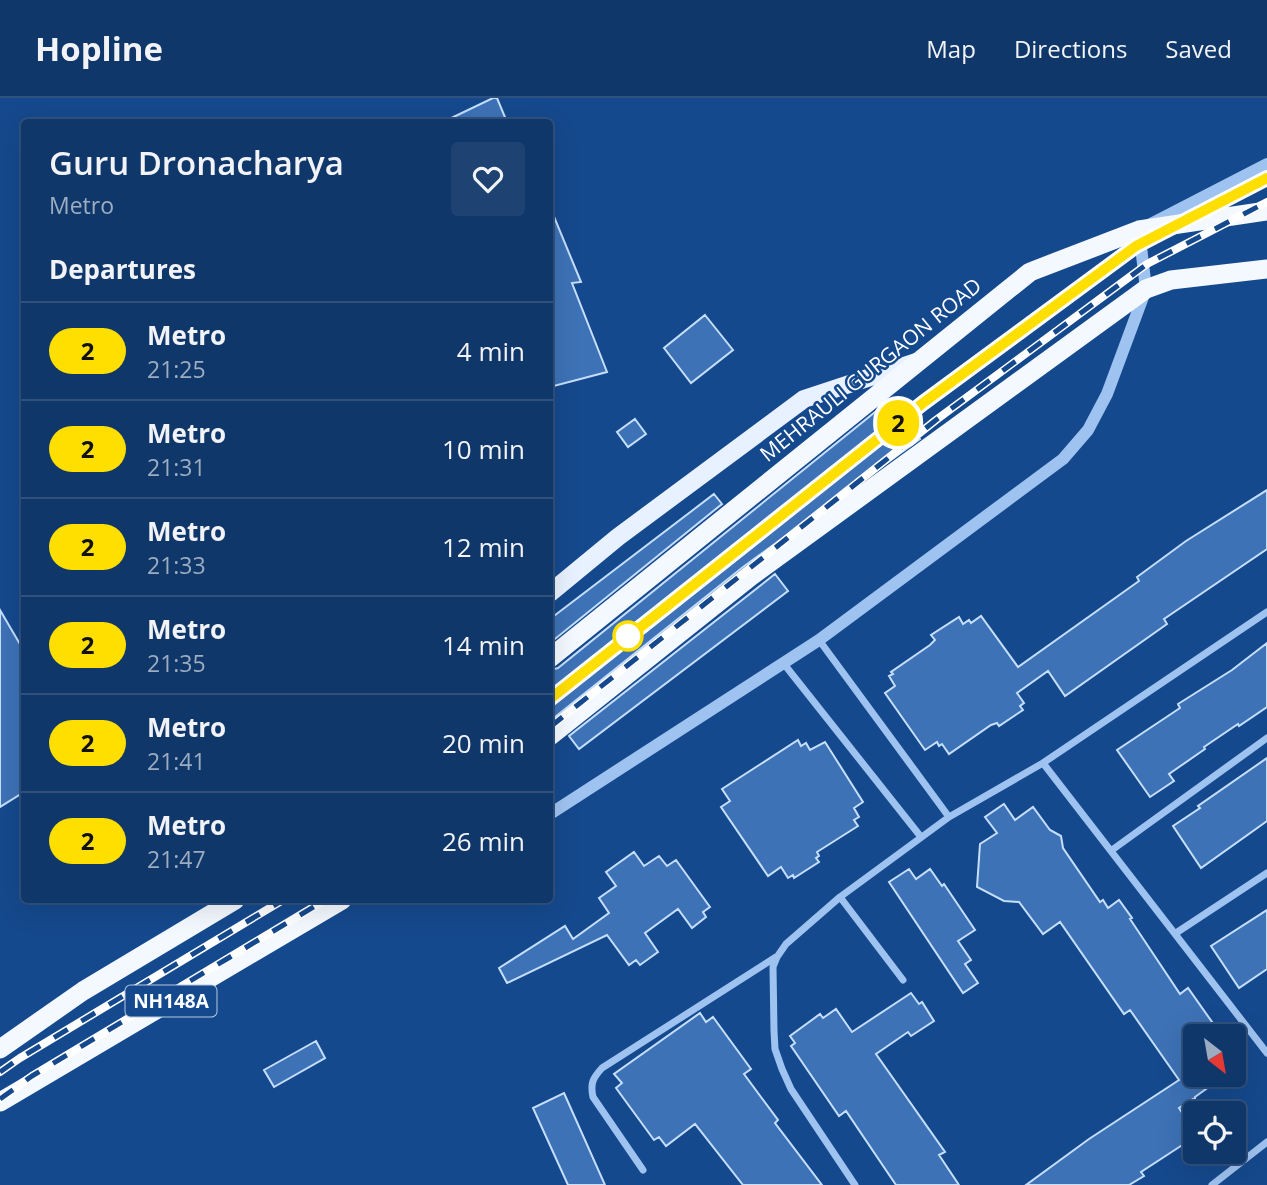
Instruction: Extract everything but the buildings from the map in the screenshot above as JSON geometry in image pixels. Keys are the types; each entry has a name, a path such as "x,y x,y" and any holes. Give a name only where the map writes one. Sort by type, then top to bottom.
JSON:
{"highway":[{"name":"MEHRAULI GURGAON ROAD","path":"553,656 1030,272 1139,230 1267,211"},
{"path":"553,734 750,577 1146,289 1171,280 1267,269"},
{"name":"NH148A","path":"0,1049 83,991 230,903"},
{"name":"NH148A","path":"0,1102 337,903"}],"main road":[{"path":"553,591 618,537 804,399 917,362"}],"street":[{"path":"553,812 819,640 1063,459 1088,430 1107,394 1146,289 1139,230 1267,164"},
{"path":"643,1170 593,1097 591,1084 602,1068 777,957 786,944 840,897 949,817 1044,762 1267,612"},
{"path":"819,640 949,817"},
{"path":"784,664 921,837"},
{"path":"1112,850 1267,738"},
{"path":"1044,762 1267,1053"},
{"path":"1176,933 1267,873"},
{"path":"840,897 904,980"},
{"path":"777,957 773,979 775,1049 791,1089 855,1185"},
{"path":"1212,1185 1267,1142"}],"railway":[{"path":"553,697 923,403 1136,246 1267,178"},
{"path":"553,725 936,420 1147,264 1267,202"},
{"path":"0,1072 278,903"},
{"path":"0,1099 32,1076 320,903"}],"metro line":[{"name":"2","path":"553,697 923,403 1136,246 1267,178"}]}
